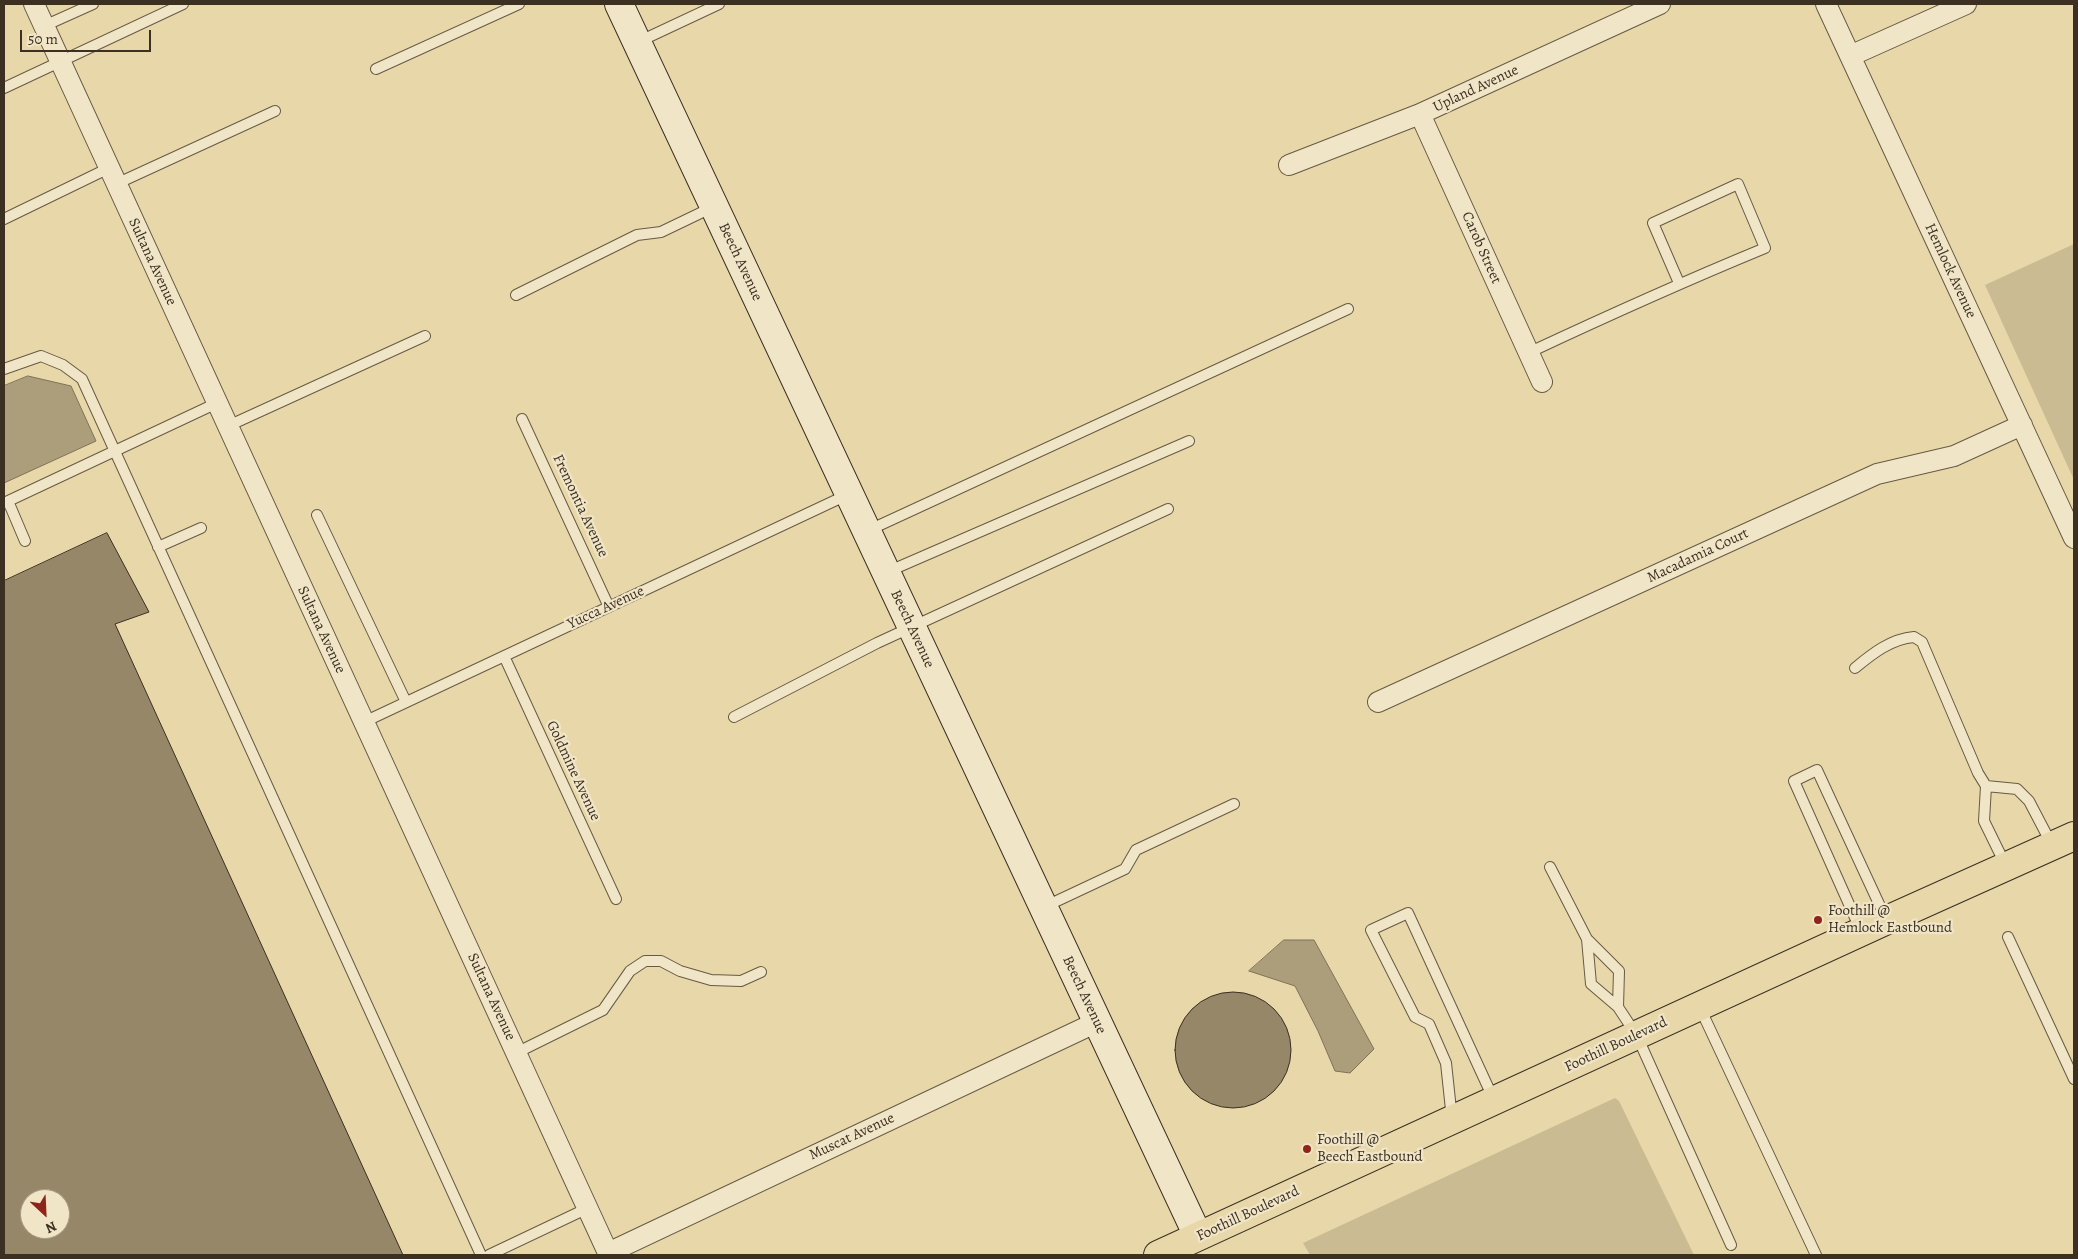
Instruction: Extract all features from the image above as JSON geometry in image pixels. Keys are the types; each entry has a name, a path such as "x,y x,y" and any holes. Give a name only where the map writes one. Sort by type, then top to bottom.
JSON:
{"main road":[{"name":"Beech Avenue","path":"619,4 1097,1022 1199,1246"},
{"name":"Foothill Boulevard","path":"1158,1255 1199,1246 1452,1120 1887,920 2064,841"}],"street":[{"name":"Sultana Avenue","path":"34,4 609,1254"},
{"name":"Upland Avenue","path":"1289,166 1420,114 1660,4"},
{"name":"Hemlock Avenue","path":"1826,4 2074,538"},
{"path":"1850,56 1966,4"},
{"name":"Carob Street","path":"1420,114 1542,382"},
{"name":"Macadamia Court","path":"1378,702 1876,474 1954,456 2022,425"},
{"name":"Muscat Avenue","path":"609,1254 1097,1022"}],"lane":[{"path":"44,26 92,4"},
{"path":"4,88 183,4"},
{"path":"376,69 520,4"},
{"path":"637,42 719,4"},
{"path":"4,219 274,111"},
{"path":"1528,353 1679,283 1765,248 1738,184 1653,223 1679,283"},
{"path":"516,295 637,235 660,232 714,207"},
{"path":"866,531 1348,308"},
{"path":"228,426 425,336"},
{"path":"4,369 41,356 63,365 82,379 481,1255"},
{"path":"25,541 6,502 217,403"},
{"name":"Fremontia Avenue","path":"522,419 610,606"},
{"path":"886,573 1189,441"},
{"name":"Yucca Avenue","path":"364,722 849,494"},
{"path":"734,717 877,643 1168,510"},
{"path":"317,515 406,702"},
{"path":"158,548 200,528"},
{"path":"1855,668 1878,649 1903,638 1914,637 1922,642 1978,773 1986,786 1984,821 2006,867"},
{"name":"Goldmine Avenue","path":"504,656 616,899"},
{"path":"1862,932 1794,781 1817,770 1887,920"},
{"path":"1986,786 2017,789 2064,841"},
{"path":"1043,907 1125,869 1136,850 1234,804"},
{"path":"1550,867 1587,939 1619,971 1618,1007"},
{"path":"1452,1120 1446,1063 1429,1024 1415,1017 1372,930 1408,913 1495,1101"},
{"path":"2008,937 2074,1079"},
{"path":"1587,939 1591,984 1618,1007 1637,1036 1731,1245"},
{"path":"516,1053 603,1010 630,972 645,961 661,961 680,971 711,980 741,981 761,972"},
{"path":"1700,1007 1816,1255"},
{"path":"489,1255 588,1208"}],"shaded area":[{"path":"2074,244 2074,480 1985,285"},
{"path":"28,376 71,386 96,441 4,483 4,386"},
{"path":"1284,940 1314,940 1374,1049 1350,1073 1335,1071 1318,1031 1295,986 1249,971"},
{"path":"1615,1098 1619,1101 1694,1255 1310,1255 1303,1243"}],"building":[{"path":"107,533 149,612 115,624 403,1255 4,1255 4,581"},
{"path":"1233,992 1255,997 1274,1009 1286,1028 1291,1050 1286,1072 1274,1091 1255,1103 1233,1108 1211,1103 1192,1091 1180,1072 1175,1050 1180,1028 1192,1009 1211,997"}],"place":[{"name":"Foothill @ Hemlock Eastbound","path":"1818,920"},
{"name":"Foothill @ Beech Eastbound","path":"1307,1149"}]}
